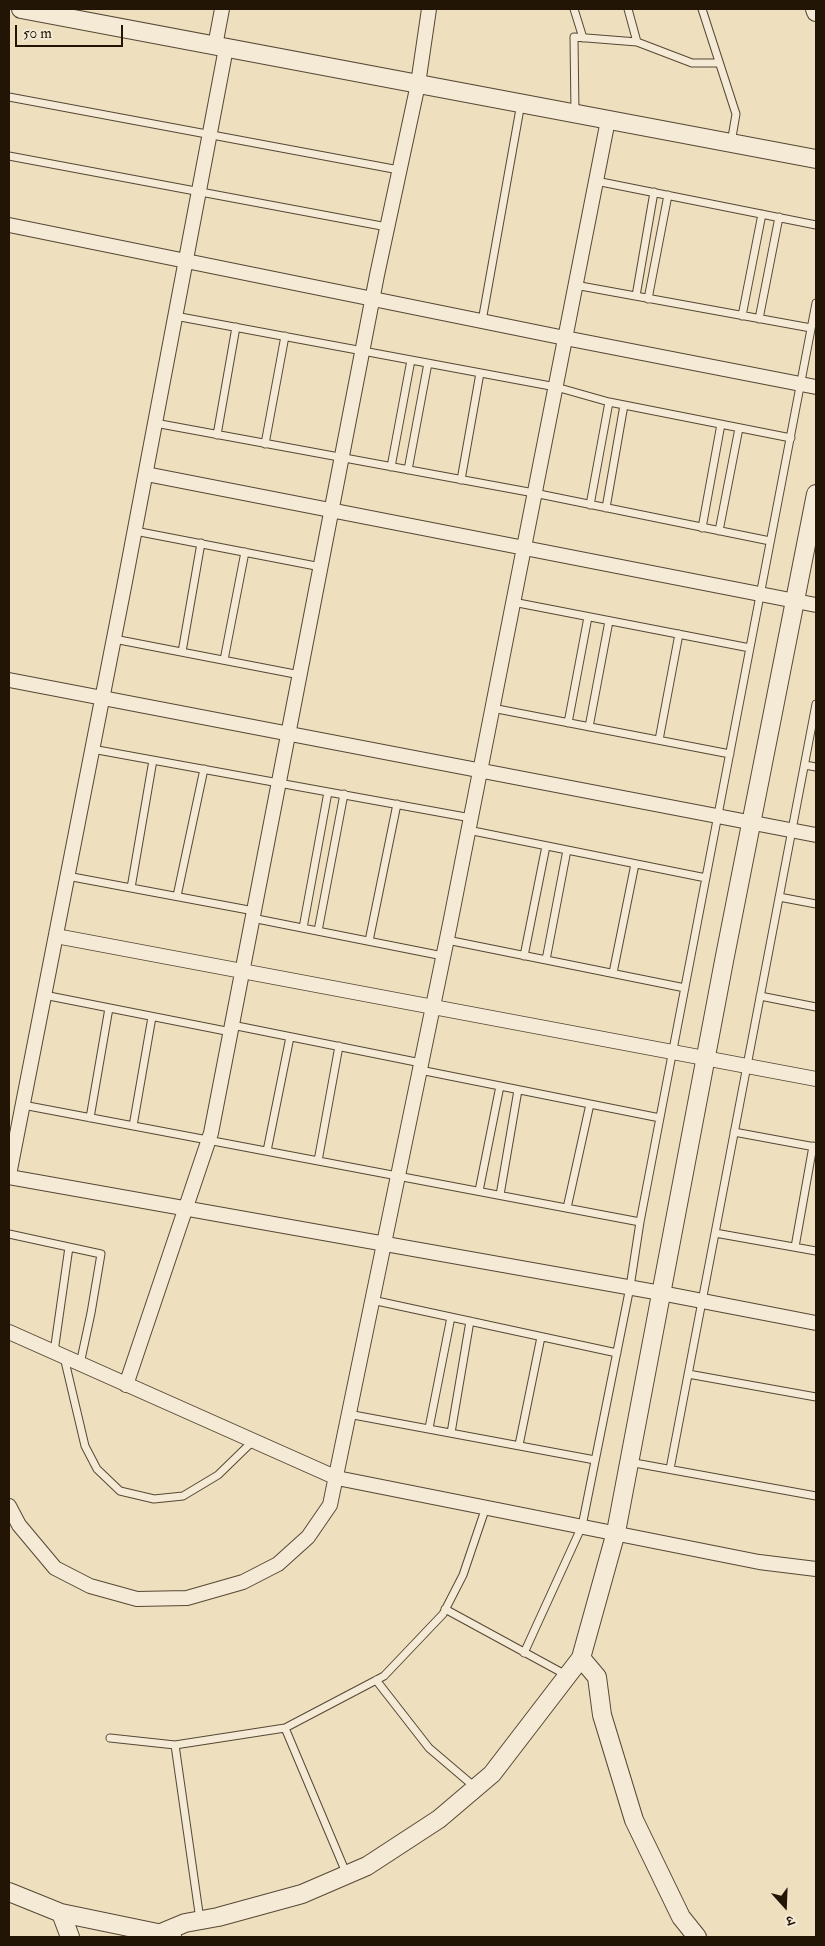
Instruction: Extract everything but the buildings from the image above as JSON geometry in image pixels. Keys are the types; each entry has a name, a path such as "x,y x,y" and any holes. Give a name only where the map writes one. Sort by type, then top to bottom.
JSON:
{"street":[{"path":"21,9 816,159"},
{"path":"222,9 221,46 210,135 9,1176 630,1287 816,1323"},
{"path":"126,1385 209,1140 322,567 372,298 418,84 429,9"},
{"path":"9,1506 19,1525 55,1568 90,1586 137,1599 187,1598 243,1582 278,1564 308,1537 330,1504 337,1478 383,1243 444,956 608,120"},
{"path":"9,225 816,387"},
{"path":"146,474 816,605"},
{"path":"161,1933 185,1923 302,1894 367,1866 439,1819 492,1774 581,1658 616,1532 751,823 816,494"},
{"path":"9,680 816,835"},
{"path":"56,936 816,1079"},
{"path":"9,1332 337,1478 616,1532 759,1562 816,1569"},
{"path":"581,1658 598,1677 602,1715 634,1820 681,1917 697,1937"},
{"path":"9,1892 60,1913 179,1937"},
{"path":"60,1913 70,1937"}],"lane":[{"path":"574,9 582,38"},
{"path":"628,9 637,42"},
{"path":"702,9 736,114 731,143"},
{"path":"575,113 574,37 637,42 692,63 719,63"},
{"path":"9,97 399,170"},
{"path":"482,321 521,103"},
{"path":"9,156 387,228"},
{"path":"596,181 816,225"},
{"path":"636,296 654,192"},
{"path":"648,299 668,195"},
{"path":"742,316 762,214"},
{"path":"760,319 779,217"},
{"path":"575,285 811,328"},
{"path":"524,1653 582,1526 630,1287 640,1222 816,303"},
{"path":"175,316 556,387 609,402 791,438"},
{"path":"217,434 236,327"},
{"path":"265,444 285,336"},
{"path":"391,467 411,360"},
{"path":"408,470 428,363"},
{"path":"461,480 480,373"},
{"path":"590,505 609,402"},
{"path":"606,508 624,405"},
{"path":"155,423 534,494 770,541"},
{"path":"702,528 722,424"},
{"path":"719,531 739,428"},
{"path":"135,530 322,567"},
{"path":"182,652 201,543"},
{"path":"224,660 245,552"},
{"path":"513,602 750,648"},
{"path":"568,723 588,617"},
{"path":"589,727 609,621"},
{"path":"659,740 679,634"},
{"path":"114,639 300,675"},
{"path":"670,1469 816,704"},
{"path":"492,708 730,754"},
{"path":"92,749 397,804 546,846 706,878"},
{"path":"131,888 153,760"},
{"path":"805,765 816,767"},
{"path":"177,896 204,769"},
{"path":"304,928 328,792"},
{"path":"318,931 344,794"},
{"path":"369,941 397,804"},
{"path":"524,956 546,846"},
{"path":"546,960 567,850"},
{"path":"613,974 635,864"},
{"path":"67,876 177,896 304,928 444,956"},
{"path":"779,897 816,904"},
{"path":"447,940 685,988"},
{"path":"44,996 152,1017 339,1046 500,1086 660,1118"},
{"path":"760,996 816,1007"},
{"path":"90,1118 109,1008"},
{"path":"133,1126 152,1017"},
{"path":"267,1151 290,1037"},
{"path":"318,1161 339,1046"},
{"path":"479,1191 500,1086"},
{"path":"500,1195 518,1090"},
{"path":"567,1208 590,1104"},
{"path":"22,1105 640,1222"},
{"path":"734,1132 814,1147 795,1247"},
{"path":"715,1233 816,1251"},
{"path":"9,1234 101,1254 80,1364"},
{"path":"69,1247 59,1354 85,1446 96,1470 120,1491 154,1499 183,1496 218,1475 253,1441"},
{"path":"372,1300 617,1353"},
{"path":"429,1428 451,1317"},
{"path":"451,1433 470,1322"},
{"path":"519,1445 541,1337"},
{"path":"688,1374 816,1397"},
{"path":"348,1414 595,1460"},
{"path":"629,1462 816,1496"},
{"path":"110,1738 175,1745 286,1728 384,1676 443,1614 463,1575 486,1507"},
{"path":"445,1609 568,1676"},
{"path":"376,1680 429,1748 476,1788"},
{"path":"286,1728 347,1875"},
{"path":"175,1745 200,1920"}]}
